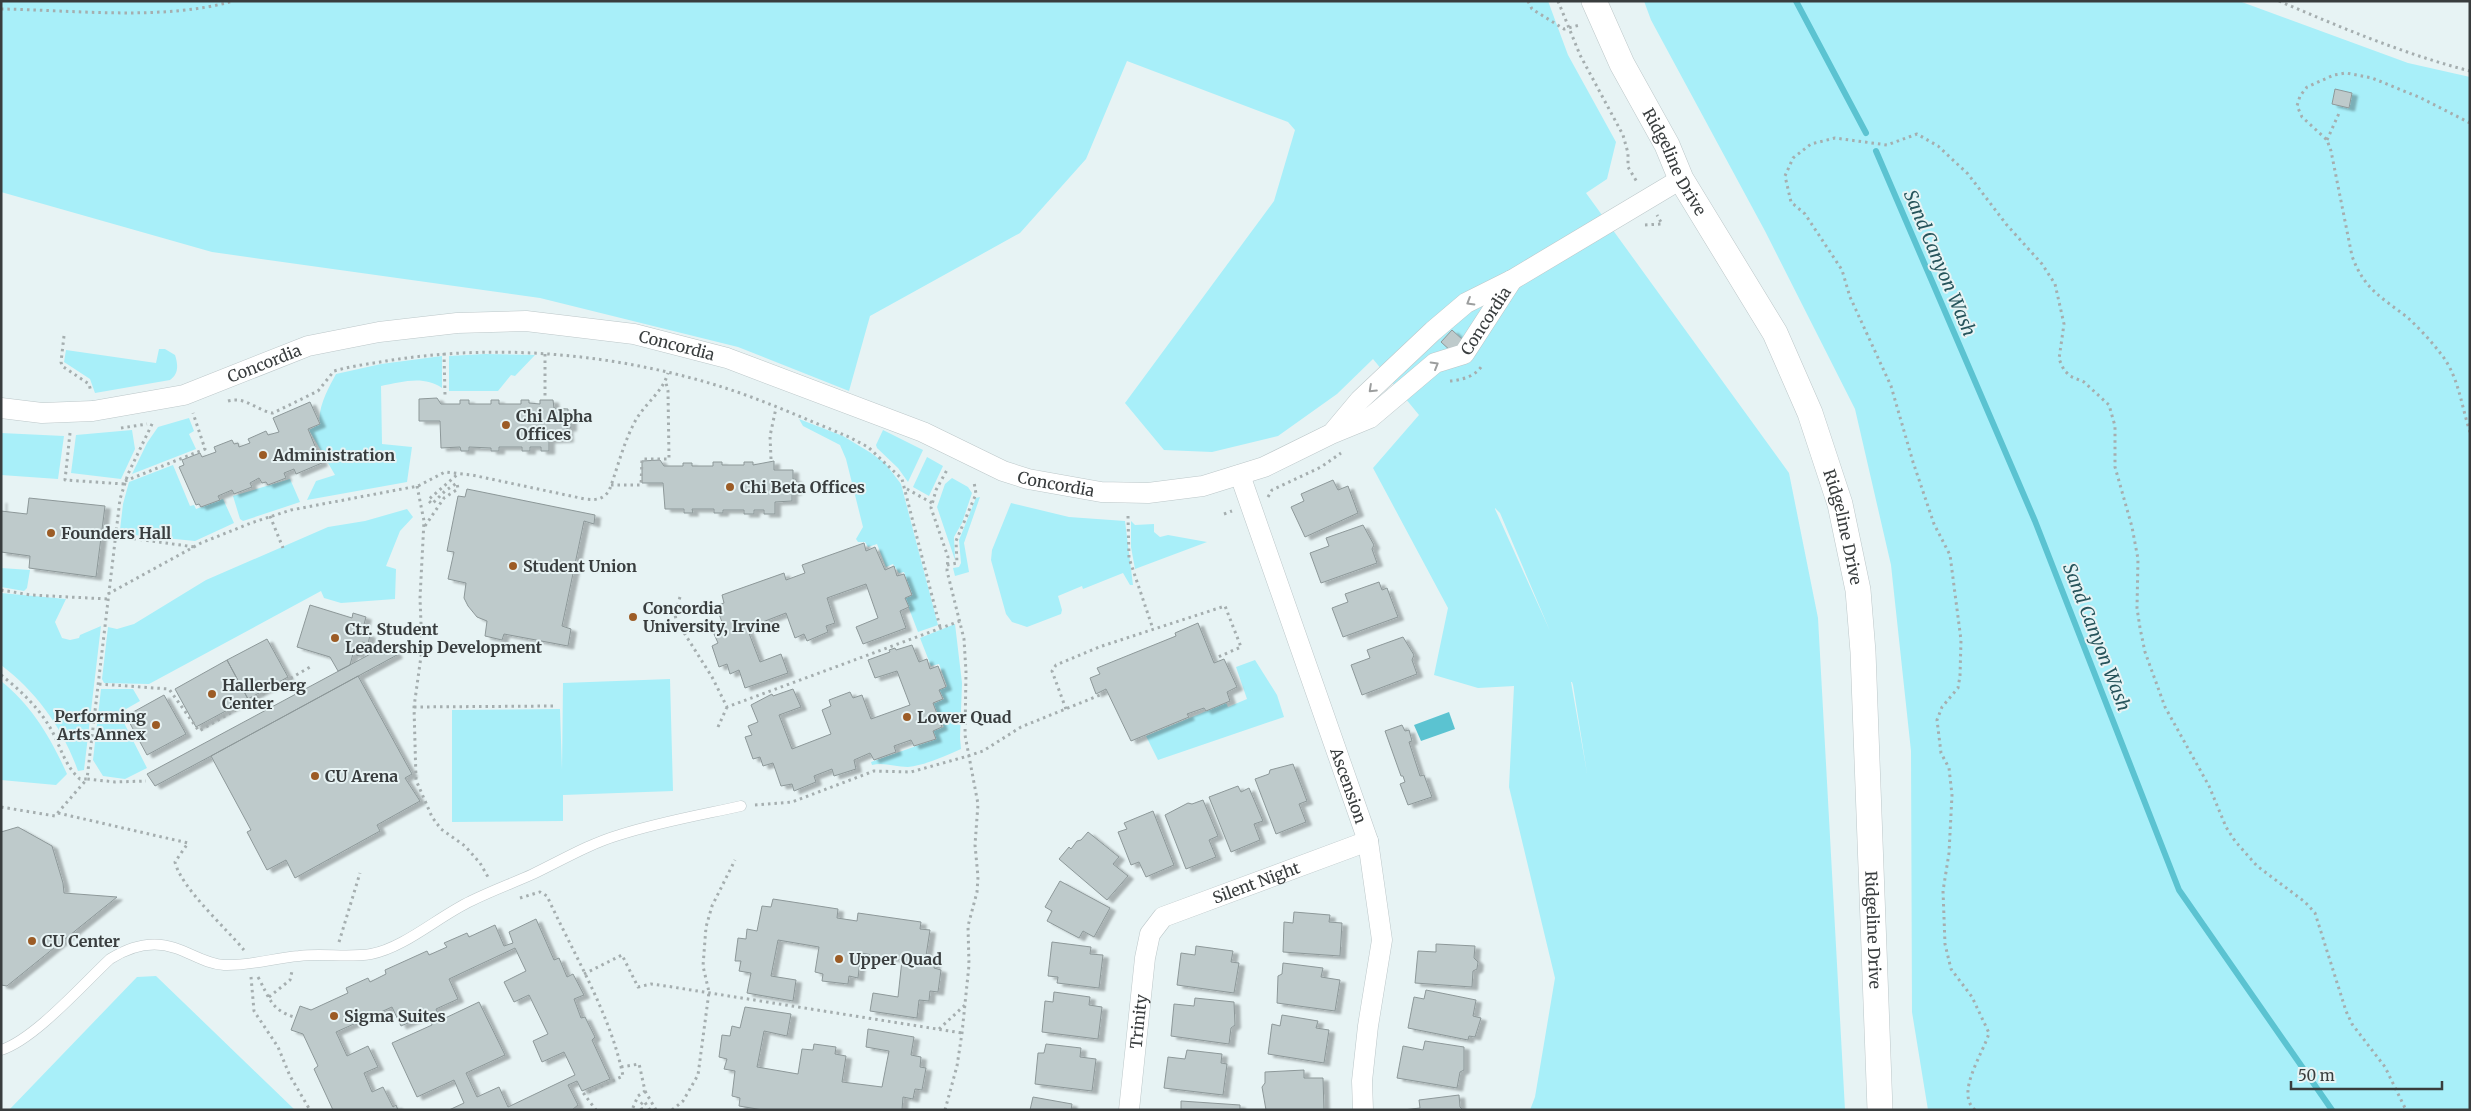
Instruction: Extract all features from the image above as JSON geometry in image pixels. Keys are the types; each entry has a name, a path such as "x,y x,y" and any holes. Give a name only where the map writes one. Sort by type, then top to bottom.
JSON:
{"street":[{"name":"Ridgeline Drive","path":"1597,9 1622,64 1667,145 1681,179 1775,333 1810,413 1840,504 1858,590 1864,652 1880,1110"},
{"name":"Concordia","path":"1331,434 1360,400 1433,331 1466,303 1512,280 1681,179"},
{"name":"Concordia","path":"1,408 42,413 93,411 184,395 297,350 317,344 379,332 457,323 526,321 634,334 727,358 923,432 1003,471 1028,479 1101,492 1148,493 1203,486 1264,467 1331,434 1370,418 1435,363 1464,354 1512,280"},
{"name":"Ascension","path":"1240,475 1368,840 1382,940 1368,1026 1362,1081 1363,1110"},
{"name":"Silent Night","path":"1150,934 1163,917 1368,840"},
{"name":"Trinity","path":"1129,1110 1145,958 1150,934"}],"lane":[{"path":"1,1050 19,1042 36,1029 110,959 123,950 142,945 160,944 174,947 210,962 223,965 250,964 290,957 371,954 390,948 472,900 535,873 596,842 659,823 741,806"}],"path":[{"path":"1,9 132,12 180,10 233,1"},
{"path":"1528,1 1532,9 1546,19 1569,29"},
{"path":"1558,1 1569,29 1623,135 1628,153 1628,167"},
{"path":"2279,1 2370,40 2470,71"},
{"path":"1569,29 1597,9"},
{"path":"2470,123 2421,98 2372,78 2346,73 2334,75 2307,87 2300,96 2298,106 2302,117 2327,140 2332,151 2352,256 2358,272 2369,288 2408,318 2441,354 2453,371 2470,432"},
{"path":"2327,140 2340,111"},
{"path":"1975,1110 1970,1106 1966,1090 1988,1033 1972,997 1951,969 1945,944 1943,891 1950,853 1952,795 1949,768 1941,753 1936,720 1942,707 1958,688 1961,640 1950,555 1934,524 1913,462 1891,386 1850,297 1842,270 1805,214 1790,202 1786,176 1793,158 1811,144 1835,138 1887,145 1917,134 1938,146 1968,174 2006,224 2042,264 2054,284 2064,324 2059,360 2064,370 2070,376 2084,382 2109,405 2115,426 2115,467 2132,527 2138,559 2137,608 2140,628 2145,652 2165,707 2210,786 2226,827 2235,841 2257,866 2305,902 2315,914 2346,1012 2352,1024 2385,1067 2406,1110"},
{"path":"64,336 62,366 88,384 93,411"},
{"path":"444,353 445,395"},
{"path":"224,402 232,400 251,402 273,413 318,391 334,370 444,353 545,354 598,359 668,373 719,386 849,437 868,447 902,479 940,627"},
{"path":"545,354 545,397"},
{"path":"611,485 641,485 642,459 669,459 668,391 666,383 668,373"},
{"path":"108,594 195,547 270,516 318,504 417,486 444,472 459,473 598,500 605,497 611,485 631,429 638,416 666,383"},
{"path":"770,459 770,436 776,408"},
{"path":"70,433 65,480 125,483 205,449 191,413 200,410"},
{"path":"119,429 162,420"},
{"path":"1,806 56,816 87,779 114,536 125,483 153,422"},
{"path":"63,434 78,433"},
{"path":"945,1110 957,1066 962,1033 970,964 968,926 977,892 978,877 975,845 978,804 968,756 966,736 966,672 960,620 947,572 948,558 933,517 932,503 948,468"},
{"path":"422,507 459,473"},
{"path":"947,565 957,563 956,541 976,494 974,482"},
{"path":"424,527 444,498 458,489 458,483 445,491 432,504 428,500"},
{"path":"417,486 424,527 420,598 422,649 417,684"},
{"path":"907,489 932,503"},
{"path":"270,516 283,548"},
{"path":"1128,516 1128,542 1132,571 1153,629"},
{"path":"114,536 195,547"},
{"path":"1,590 30,595 108,599"},
{"path":"680,597 675,614 676,620 709,671 727,707"},
{"path":"1066,709 1051,669 1056,665 1099,647 1225,606 1241,647 1216,658"},
{"path":"718,727 727,707 960,620"},
{"path":"99,684 170,689 199,732 310,667"},
{"path":"1,675 25,696 49,725 71,772 80,779 115,782 146,781"},
{"path":"741,806 792,802 874,771 911,772 968,756 983,751 1021,727 1105,694"},
{"path":"414,707 555,706"},
{"path":"58,813 188,843 175,862 177,870 189,887 250,957 254,1011 278,1047 290,1076 310,1110"},
{"path":"672,1110 683,1101 698,1076 708,992 703,966 708,921 719,891 735,860"},
{"path":"335,955 360,873"},
{"path":"584,974 622,955 638,987 651,984 708,992 962,1033"},
{"path":"269,997 290,980 292,971 290,957"},
{"path":"250,964 278,1011 294,1017"},
{"path":"939,1029 965,1005"},
{"path":"621,1067 639,1064 645,1091 656,1110"},
{"path":"596,1110 584,1094 623,1076"},
{"path":"632,1110 638,1096 645,1091"},
{"path":"642,1110 640,1105 644,1101 650,1110"}],"shaded area":[{"path":"1,1 1548,1 1568,55 1616,142 1607,179 1586,193 1789,473 1818,618 1845,1110 1530,1110 1535,1097 1555,978 1509,787 1514,686 1478,688 1434,675 1448,608 1373,468 1419,415 1373,359 1337,394 1278,436 1212,452 1164,450 1125,403 1274,201 1295,130 1288,122 1127,61 1086,159 1020,233 870,316 849,391 738,347 540,298 212,252 1,192","holes":["1495,509 1500,513 1550,631","1571,682 1573,685 1587,773"]},
{"path":"1644,1 2239,1 2408,63 2470,77 2470,1110 1928,1110 1912,1012 1911,751 1891,565 1855,409 1765,231 1651,20"},
{"path":"159,349 165,349 175,355 177,369 173,378 95,393 90,379 64,362 66,350 156,363"},
{"path":"485,354 535,355 515,376 511,375 498,391 449,391 449,356"},
{"path":"442,356 442,388 435,384 420,381 404,381 381,386 382,444 412,447 407,482 307,500 316,481 335,475 309,430 320,424 320,411 327,391 336,374 381,364"},
{"path":"189,418 194,431 189,434 196,449 132,474 147,443 158,427"},
{"path":"799,419 843,436 871,453 885,463 901,484 938,625 918,632 905,598 912,595 904,572 899,573 893,564 886,567 877,544 868,547 865,542 858,542 856,539 863,527 846,459 840,445 803,426"},
{"path":"132,430 135,449 121,479 71,473 76,435"},
{"path":"883,430 923,450 908,482 898,468 877,448 876,445"},
{"path":"1,433 64,436 58,479 1,475"},
{"path":"927,457 943,466 929,496 913,487"},
{"path":"173,465 190,506 194,505 196,509 223,499 234,523 195,541 124,534 120,530 123,504 129,482"},
{"path":"952,478 968,487 972,493 962,523 954,537 955,560 937,507 945,484"},
{"path":"290,479 300,502 243,521 240,519 233,496"},
{"path":"980,497 964,543 969,572 955,576 953,568 959,567 961,563 959,540 976,498"},
{"path":"1011,503 1069,517 1125,521 1133,585 1130,585 1123,573 1083,589 1082,586 1058,596 1062,610 1061,614 1027,627 1012,622 1006,614 991,560 992,550"},
{"path":"407,509 413,517 400,531 386,566 396,569 395,599 341,603 324,598 321,591 149,684 104,683 102,679 108,627 117,629 134,624 206,580 328,527 365,521"},
{"path":"1131,521 1135,525 1154,524 1154,532 1160,537 1168,535 1207,542 1135,569 1131,547"},
{"path":"1,568 30,570 27,588 24,591 1,587"},
{"path":"1,593 66,599 55,622 62,638 70,640 79,638 80,635 101,626 84,770 78,771 57,726 37,699 1,665"},
{"path":"955,624 962,683 961,749 915,766 872,765 871,762 936,739 933,731 944,727 933,704 944,699 939,690 947,686 939,664 931,666 920,638"},
{"path":"1255,660 1277,695 1284,717 1158,760 1146,736 1226,703 1228,707 1247,699 1236,667"},
{"path":"670,679 673,791 563,795 563,821 452,822 452,710 560,709 562,770 563,683"},
{"path":"1,681 22,701 40,723 54,748 67,774 56,785 1,780"},
{"path":"101,689 133,689 140,701 119,713 147,768 125,779 103,776 93,760"},
{"path":"1449,712 1455,729 1421,741 1414,725"},
{"path":"156,976 295,1110 9,1110 137,977"}],"building":[{"path":"2335,89 2352,93 2349,108 2332,104"},
{"path":"1452,330 1463,340 1452,352 1441,342"},
{"name":"Chi Alpha Offices","path":"437,398 441,404 460,404 460,400 469,400 469,404 491,404 491,400 499,400 499,404 521,404 521,400 529,400 529,403 540,404 540,400 553,400 554,408 568,409 568,419 571,419 571,428 567,428 568,439 549,440 549,451 541,451 541,447 530,447 530,451 522,451 522,447 499,447 499,451 491,451 491,448 469,447 469,451 461,451 460,447 441,448 440,421 419,421 419,399"},
{"name":"Administration","path":"310,402 320,424 308,429 322,463 296,474 294,469 284,473 286,478 268,485 266,482 262,483 259,478 250,483 252,487 234,494 232,490 218,496 220,500 201,507 199,504 196,505 179,467 184,465 182,460 200,453 202,457 216,452 214,447 232,440 234,444 238,443 239,447 250,443 248,439 266,431 268,435 279,432 273,418"},
{"name":"Chi Beta Offices","path":"660,460 664,466 683,466 683,463 692,463 692,466 713,466 713,462 722,462 722,465 744,465 744,462 753,462 753,465 774,461 774,470 793,470 793,479 796,479 796,492 792,492 792,501 775,502 775,514 764,514 764,510 754,510 754,514 744,514 744,510 723,510 723,513 714,513 714,509 692,509 693,513 684,513 684,509 665,509 663,483 642,483 642,461"},
{"path":"1333,480 1338,490 1348,486 1358,513 1305,537 1291,507 1304,501 1301,494"},
{"name":"Student Union","path":"467,489 595,515 594,524 584,521 562,626 571,629 568,646 504,634 502,640 485,636 487,621 477,617 464,598 466,583 448,579 454,552 447,551 458,496 465,497"},
{"name":"Founders Hall","path":"29,498 105,506 96,577 29,568 30,556 1,552 1,511 27,514"},
{"path":"1363,525 1374,545 1372,549 1377,563 1321,583 1310,553 1329,546 1326,538"},
{"path":"864,543 866,551 875,547 885,570 894,566 897,576 904,574 912,595 905,598 909,607 900,611 906,628 863,644 856,627 878,618 866,584 827,598 835,623 826,626 828,632 807,641 804,634 795,638 786,613 747,628 760,662 781,654 788,673 745,688 739,670 730,674 727,664 719,667 712,646 718,643 714,634 725,630 716,606 724,603 722,595 784,573 786,580 805,573 802,565"},
{"path":"1379,582 1382,590 1387,588 1398,617 1343,637 1332,608 1348,602 1345,594"},
{"name":"Ctr. Student Leadership Development","path":"310,605 352,618 353,613 366,617 362,632 370,635 368,644 362,642 359,656 353,654 350,665 338,671 330,657 297,647"},
{"path":"1198,623 1214,663 1224,659 1237,687 1227,692 1230,701 1206,711 1204,708 1187,714 1189,717 1131,741 1106,689 1096,694 1090,678 1100,674 1097,668 1176,636 1175,633"},
{"path":"1403,637 1414,655 1412,660 1417,674 1362,695 1351,665 1370,658 1367,650"},
{"path":"267,639 288,677 248,699 227,660"},
{"path":"389,644 397,655 211,756 155,786 147,774"},
{"name":"Lower Quad","path":"912,645 919,662 927,659 930,669 938,666 946,687 939,690 943,699 933,703 942,727 933,731 936,739 914,746 911,740 894,746 896,752 874,760 870,753 854,760 856,769 834,776 832,769 814,776 816,782 794,791 792,784 781,786 773,763 763,766 760,757 753,759 745,737 752,735 748,726 758,722 751,705 772,694 773,696 793,689 801,707 779,715 792,749 831,734 822,710 831,706 829,700 850,692 853,698 862,695 871,719 910,705 897,671 875,678 868,660 890,652 889,650"},
{"name":"Hallerberg Center","path":"227,660 248,699 196,727 175,689"},
{"name":"CU Arena","path":"358,676 412,774 405,778 420,801 377,825 380,831 295,878 286,860 267,870 247,832 251,830 211,756"},
{"name":"Performing Arts Annex","path":"164,695 186,734 147,755 126,716"},
{"path":"1402,725 1405,731 1409,730 1412,741 1409,742 1420,776 1424,775 1432,797 1408,805 1400,784 1405,782 1403,776 1401,776 1385,731"},
{"path":"1293,764 1307,801 1299,804 1306,822 1276,834 1255,779 1269,774 1270,770"},
{"path":"1238,786 1241,792 1249,788 1263,821 1254,824 1260,840 1231,852 1209,797"},
{"path":"1203,800 1218,836 1209,840 1216,857 1186,869 1165,815 1188,803 1192,804"},
{"path":"1153,811 1174,865 1146,877 1139,862 1131,865 1118,832 1127,829 1124,823"},
{"name":"CU Center","path":"18,827 52,846 63,883 64,893 117,897 7,986 1,985 1,832"},
{"path":"1088,832 1119,857 1113,864 1128,876 1107,900 1059,859 1069,847 1071,849"},
{"path":"1060,881 1110,908 1094,937 1083,931 1079,938 1047,921 1052,911 1045,907"},
{"name":"Upper Quad","path":"773,899 838,909 837,918 857,921 858,913 921,922 920,929 930,930 926,956 936,958 934,968 941,970 938,992 930,991 929,1001 919,1000 917,1018 870,1011 873,993 898,997 902,960 861,953 858,978 849,976 848,984 822,981 823,974 815,972 819,947 778,940 771,976 796,980 793,1001 747,993 751,973 739,971 741,961 735,961 738,938 746,939 747,929 757,931 762,906 771,907"},
{"path":"1294,912 1330,915 1329,922 1342,923 1340,956 1283,952 1284,922 1293,923"},
{"name":"Sigma Suites","path":"536,919 554,960 559,958 567,977 573,974 584,995 574,999 581,1018 585,1017 595,1037 592,1040 610,1079 582,1091 577,1081 568,1085 578,1105 572,1110 449,1110 464,1103 454,1080 417,1097 392,1043 432,1025 428,1014 401,1026 392,1007 336,1032 347,1056 368,1046 378,1067 364,1073 372,1092 383,1087 393,1107 396,1105 398,1110 333,1110 314,1069 318,1066 303,1034 291,1030 300,1006 311,1010 348,993 346,988 368,978 370,982 386,974 385,970 427,951 429,955 447,947 444,943 467,933 469,937 495,925 504,946 513,943 509,932","holes":["515,948 526,971 504,982 514,1002 529,995 548,1034 533,1041 542,1062 564,1052 575,1075 508,1107 499,1087 477,1097 466,1073 505,1055 479,1002 441,1020 436,1009 458,999 449,979"]},
{"path":"1052,942 1091,947 1090,954 1103,955 1099,988 1057,983 1058,977 1048,976"},
{"path":"1436,944 1475,946 1474,958 1478,962 1477,969 1473,971 1472,987 1415,983 1418,951 1436,952"},
{"path":"1196,946 1233,951 1231,962 1239,963 1234,993 1177,985 1181,953 1195,955"},
{"path":"1283,963 1323,968 1321,977 1340,980 1335,1011 1277,1003 1278,976 1282,974"},
{"path":"1426,990 1476,1000 1473,1016 1481,1018 1475,1037 1469,1036 1468,1040 1408,1028 1414,997 1424,999"},
{"path":"1054,992 1090,997 1089,1005 1102,1007 1098,1039 1042,1032 1045,1001 1053,1002"},
{"path":"1195,998 1234,1002 1235,1025 1231,1028 1229,1044 1171,1036 1174,1004 1194,1006"},
{"path":"745,1007 791,1014 787,1036 764,1031 757,1067 798,1074 802,1049 813,1050 814,1044 836,1047 835,1054 846,1056 842,1082 882,1087 889,1051 866,1047 868,1029 914,1037 911,1055 921,1057 920,1067 926,1068 922,1090 915,1089 913,1099 903,1097 902,1110 763,1110 739,1106 740,1098 732,1096 735,1071 724,1069 727,1059 719,1057 722,1035 730,1036 732,1026 740,1028"},
{"path":"1282,1015 1318,1021 1316,1028 1329,1030 1324,1063 1268,1054 1272,1024 1280,1026"},
{"path":"1425,1041 1464,1047 1464,1070 1460,1072 1457,1088 1397,1078 1403,1046 1423,1050"},
{"path":"1046,1044 1081,1048 1080,1057 1096,1059 1092,1091 1035,1084 1038,1053 1044,1053"},
{"path":"1187,1050 1222,1054 1221,1063 1227,1064 1223,1095 1164,1088 1168,1057 1185,1059"},
{"path":"1304,1070 1304,1078 1323,1078 1324,1110 1266,1110 1262,1087 1265,1083 1265,1072"},
{"path":"1459,1095 1460,1107 1463,1110 1403,1110 1420,1108 1419,1100"},
{"path":"1033,1097 1072,1104 1071,1110 1030,1110"},
{"path":"1181,1101 1240,1105 1240,1110 1181,1110"}],"waterway":[{"name":"Sand Canyon Wash","path":"1796,1 1866,133"},
{"name":"Sand Canyon Wash","path":"1876,151 2035,521 2179,890 2332,1110"}],"place":[{"name":"Chi Alpha Offices","path":"506,425"},
{"name":"Administration","path":"263,455"},
{"name":"Chi Beta Offices","path":"730,487"},
{"name":"Founders Hall","path":"51,533"},
{"name":"Student Union","path":"513,566"},
{"name":"Concordia University, Irvine","path":"633,617"},
{"name":"Ctr. Student Leadership Development","path":"335,638"},
{"name":"Hallerberg Center","path":"212,694"},
{"name":"Lower Quad","path":"907,717"},
{"name":"Performing Arts Annex","path":"156,725"},
{"name":"CU Arena","path":"315,776"},
{"name":"CU Center","path":"32,941"},
{"name":"Upper Quad","path":"839,959"},
{"name":"Sigma Suites","path":"334,1016"}]}
